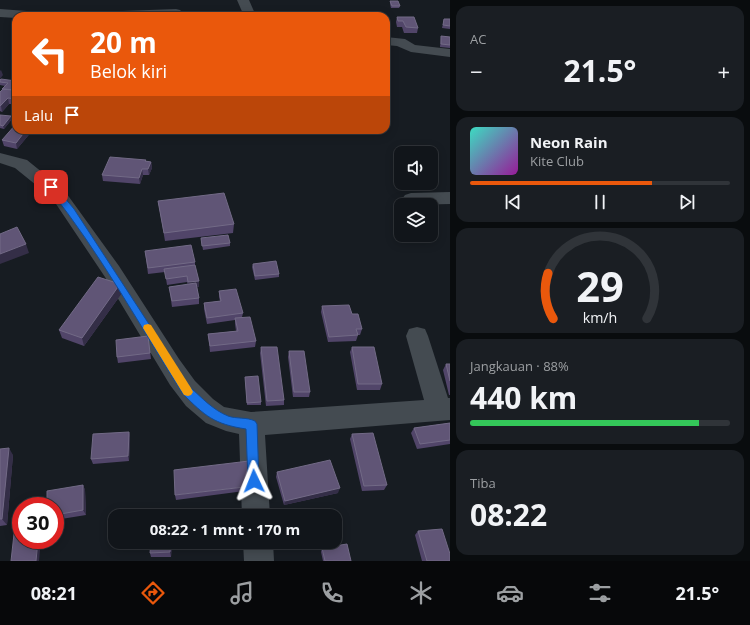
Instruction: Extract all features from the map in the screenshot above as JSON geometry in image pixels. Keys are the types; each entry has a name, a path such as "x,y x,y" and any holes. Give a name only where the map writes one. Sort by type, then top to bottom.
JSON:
{"street":[{"path":"243,0 248,12"},
{"path":"0,13 12,14"},
{"path":"390,41 400,42 411,48 450,53"},
{"path":"0,158 21,164 58,194 142,319 187,391 203,407 216,416 228,421 252,424 444,410 418,336"},
{"path":"438,198 450,198"},
{"path":"252,424 256,509"}],"building":[{"path":"390,1 398,1 400,6 392,6"},
{"path":"397,17 414,17 418,28 406,27 403,21 398,21"},
{"path":"444,19 450,19 450,26 443,25"},
{"path":"441,36 450,37 450,45 441,44"},
{"path":"0,80 12,80 12,90 2,89 8,83 0,82"},
{"path":"3,89 12,90 12,98 8,98 0,106 0,92"},
{"path":"0,115 11,116 3,126 0,125"},
{"path":"12,129 12,134 23,134 16,143 2,140"},
{"path":"110,157 146,160 145,161 151,162 148,169 142,169 139,178 102,175"},
{"path":"224,193 234,224 164,233 158,201"},
{"path":"17,227 26,244 0,254 0,234"},
{"path":"228,235 230,243 202,246 201,238"},
{"path":"191,245 195,262 148,268 145,251"},
{"path":"276,261 279,274 255,276 253,264"},
{"path":"195,265 199,281 188,282 187,276 166,279 164,269"},
{"path":"98,277 120,284 82,338 59,330"},
{"path":"196,283 199,298 172,301 169,287"},
{"path":"236,289 243,313 207,318 204,303 221,301 219,291"},
{"path":"349,305 352,314 358,314 362,329 356,329 358,335 329,337 322,306"},
{"path":"250,317 256,341 210,346 208,334 238,331 235,318"},
{"path":"148,336 150,353 117,357 116,340"},
{"path":"261,347 277,347 284,400 267,401"},
{"path":"352,347 374,347 382,384 358,384"},
{"path":"289,351 304,351 310,392 294,392"},
{"path":"446,364 450,364 450,381"},
{"path":"258,376 261,402 247,403 245,377"},
{"path":"450,423 450,440 420,444 414,428"},
{"path":"129,432 128,456 91,459 93,434"},
{"path":"373,433 387,485 364,486 352,434"},
{"path":"9,448 2,519 0,519 0,449"},
{"path":"330,460 340,488 285,501 277,472"},
{"path":"249,461 253,486 175,495 174,470"},
{"path":"83,485 83,510 64,513 64,497 47,497 47,491"},
{"path":"442,529 450,554 450,561 427,561 418,531"},
{"path":"347,544 351,561 325,561 322,549 342,549 342,545"},
{"path":"12,549 37,549 36,561 11,561"},
{"path":"150,549 170,549 170,552 150,553"}],"slow traffic":[{"path":"148,328 188,392"}],"route":[{"path":"51,187 71,211 95,247 187,391 203,407 216,416 228,421 252,424 254,481"}]}
